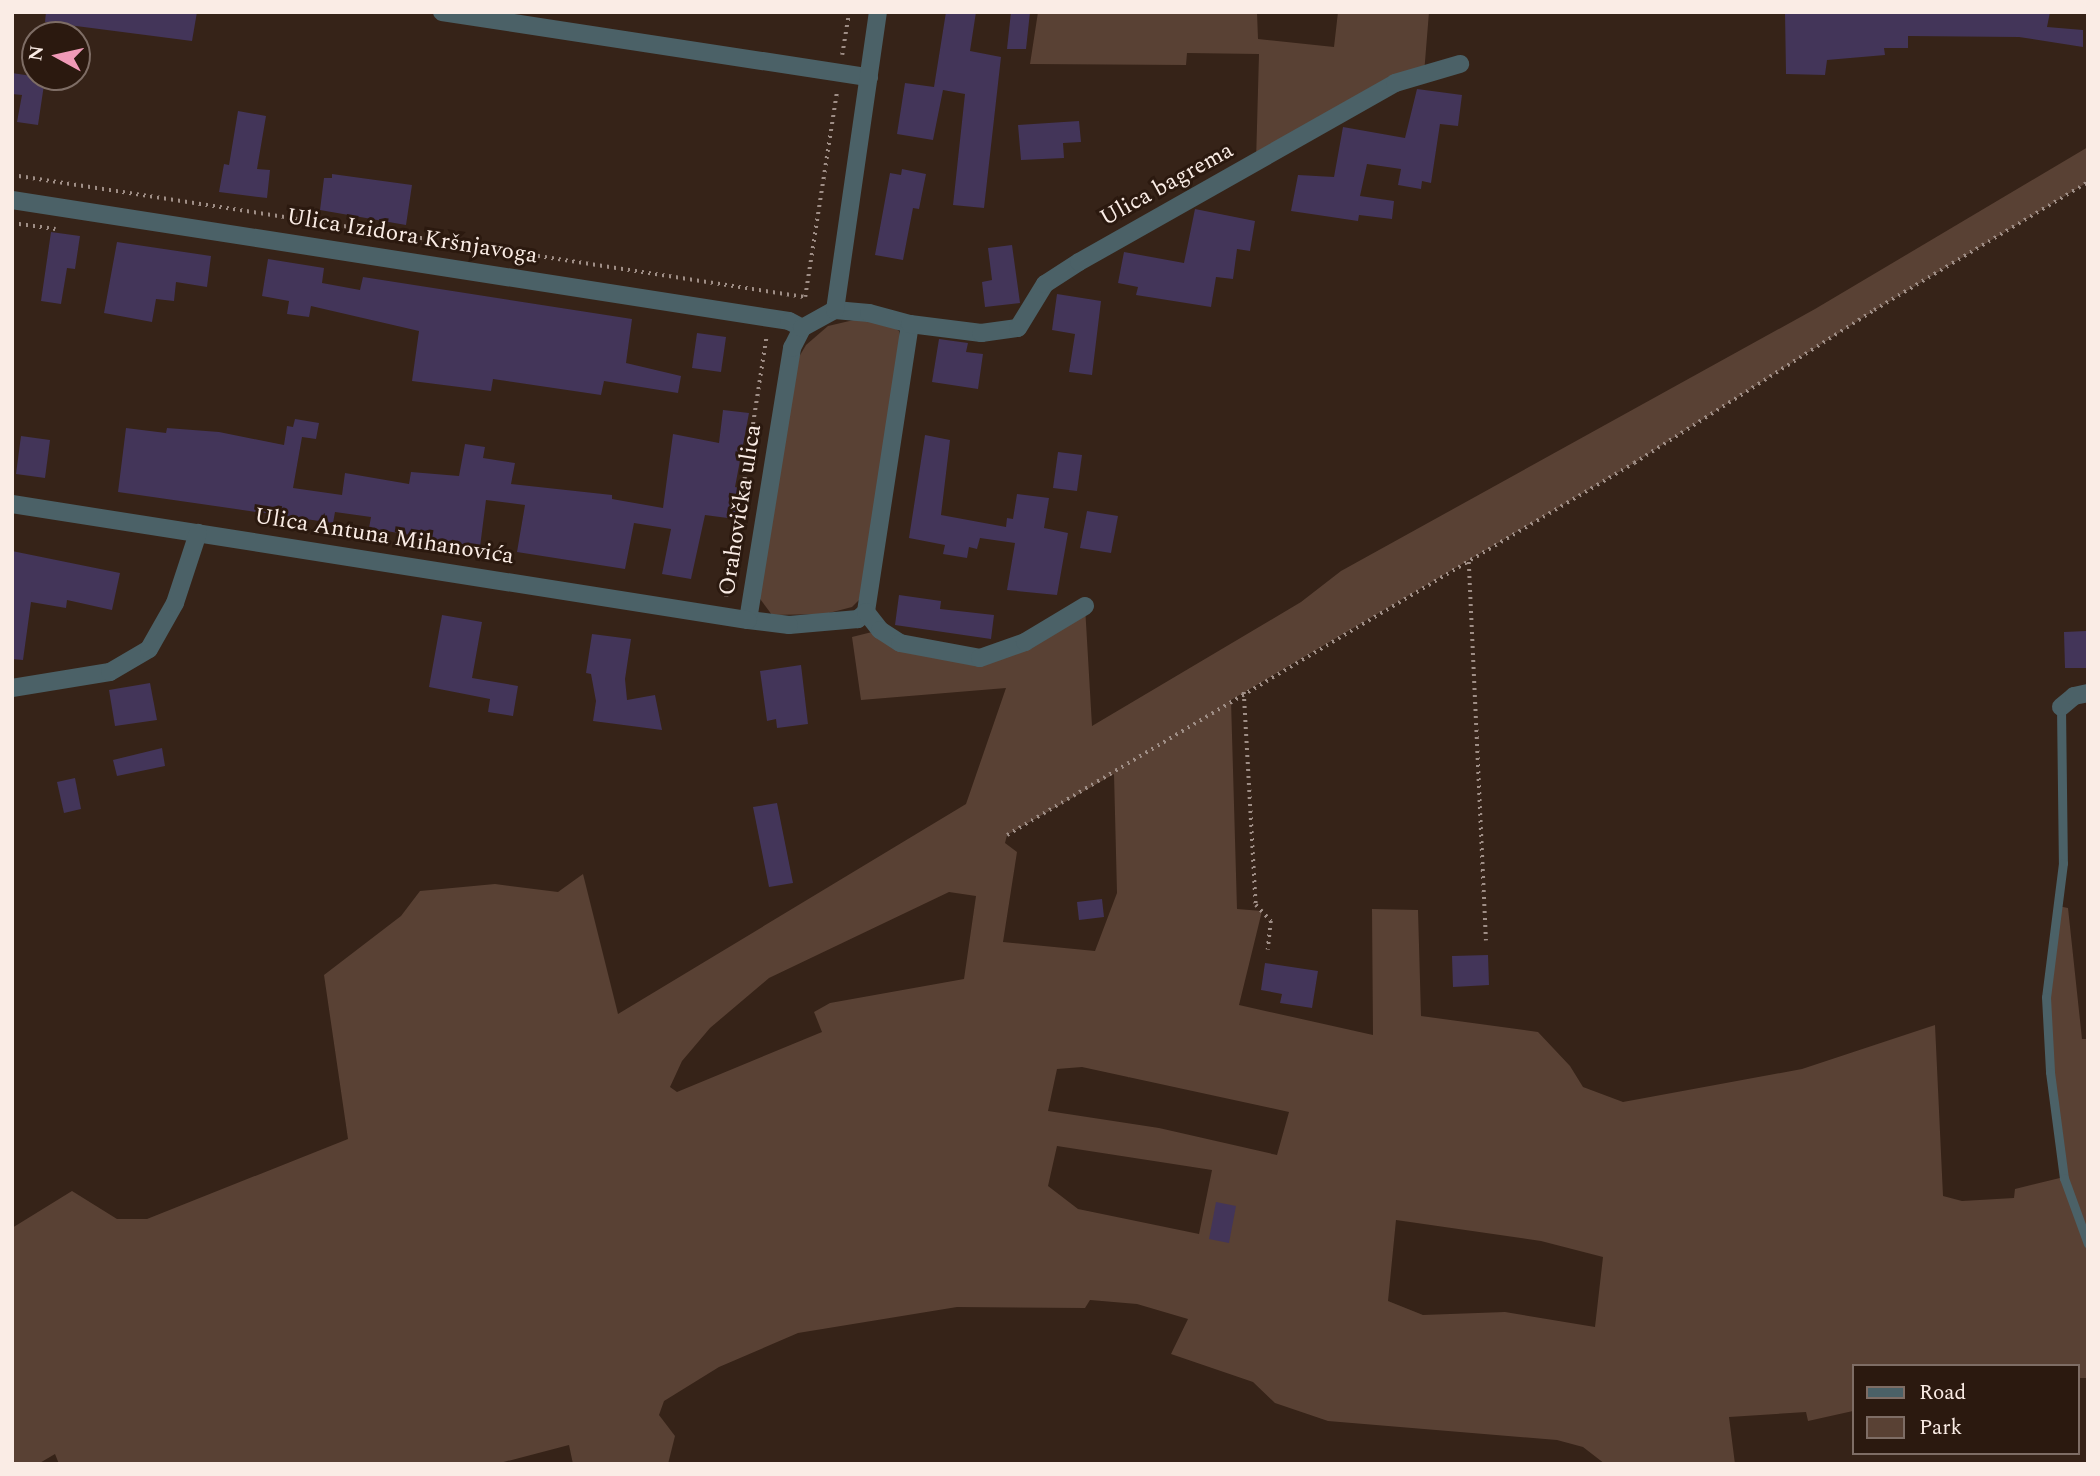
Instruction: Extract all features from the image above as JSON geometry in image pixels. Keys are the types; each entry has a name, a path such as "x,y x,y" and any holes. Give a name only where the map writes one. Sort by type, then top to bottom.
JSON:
{"street":[{"path":"442,12 869,78"},
{"path":"835,310 878,12"},
{"name":"Ulica bagrema","path":"910,324 981,333 1018,328 1045,284 1079,262 1395,83 1460,64"},
{"name":"Ulica Izidora Kršnjavoga","path":"12,200 775,318 802,328"},
{"path":"802,328 835,310 869,313 910,324 866,612 880,630 901,643 980,658 1025,642 1085,606"},
{"name":"Orahovička ulica","path":"802,328 787,366 748,620 789,625 858,619 866,612"},
{"name":"Ulica Antuna Mihanovića","path":"12,504 748,620"},
{"path":"12,688 110,672 129,665 149,649 176,603 198,533"},
{"path":"2061,707 2074,696 2088,693"}],"lane":[{"path":"2061,707 2063,863 2046,997 2049,1060 2064,1178 2088,1244"}],"path":[{"path":"12,175 805,297 849,12"},
{"path":"1007,835 1244,692 1469,562 2088,182"},
{"path":"723,616 766,338 752,336"},
{"path":"1469,562 1486,941"},
{"path":"1244,692 1256,905 1271,921 1268,950"}],"green space":[{"path":"1038,12 1257,12 1258,39 1334,47 1338,12 1429,12 1424,74 1256,162 1259,54 1187,53 1186,65 1030,64"},
{"path":"2088,147 2088,182 1875,310 1634,463 1231,700 1237,909 1262,911 1239,1005 1373,1035 1372,909 1418,910 1421,1016 1538,1032 1570,1066 1583,1087 1623,1102 1802,1069 1935,1025 1943,1196 1962,1201 2014,1198 2015,1189 2064,1177 2046,997 2058,906 2068,908 2082,1039 2088,1039 2088,1378 2079,1378 2079,1364 1852,1364 1852,1411 1808,1421 1806,1412 1729,1417 1735,1464 1605,1464 1583,1447 1557,1440 1328,1421 1275,1403 1253,1382 1171,1354 1188,1319 1137,1304 1090,1300 1085,1308 957,1307 798,1333 719,1367 664,1401 659,1415 675,1436 668,1464 573,1464 569,1445 496,1464 59,1464 55,1454 38,1464 12,1464 12,1228 72,1191 117,1219 147,1219 348,1139 324,975 401,916 420,891 495,884 558,892 583,874 618,1014 966,804 1006,688 861,700 852,637 880,630 980,658 1085,606 1092,726 1301,602 1341,571 1815,309","holes":["1114,774 1117,893 1095,951 1003,942 1017,852 1005,843 1007,835","949,892 976,896 964,979 830,1003 814,1012 822,1032 677,1092 670,1087 682,1061 710,1028 769,978","1082,1067 1289,1112 1277,1155 1159,1128 1048,1111 1057,1069","1057,1146 1212,1170 1199,1234 1078,1209 1048,1186","1396,1220 1541,1241 1603,1257 1595,1327 1505,1312 1423,1315 1388,1301"]},
{"path":"858,319 892,326 899,331 901,343 861,598 852,607 825,614 772,615 758,596 796,362 806,345 828,326"}],"building":[{"path":"46,12 197,12 192,41 91,28 91,21 45,21"},
{"path":"946,12 976,12 970,51 1001,57 984,208 953,205 965,94 943,90 933,140 897,134 905,83 934,87"},
{"path":"1011,12 1030,12 1026,49 1007,49"},
{"path":"1785,12 2050,12 2047,27 2083,30 2083,47 2019,37 1908,36 1908,48 1884,48 1885,55 1827,60 1825,75 1786,74"},
{"path":"12,73 21,74 21,91 43,91 38,125 17,122 22,95 12,94"},
{"path":"1417,89 1462,95 1458,126 1440,124 1431,183 1422,181 1421,189 1398,185 1401,169 1367,164 1360,196 1394,201 1392,219 1359,215 1358,221 1291,211 1298,175 1334,177 1343,127 1405,138"},
{"path":"238,111 266,116 257,169 270,170 267,198 219,192 224,164 229,165"},
{"path":"1079,121 1081,142 1063,143 1064,158 1021,160 1018,125"},
{"path":"902,169 926,174 919,209 913,208 903,260 875,255 890,173 901,175"},
{"path":"332,174 412,185 406,225 320,210 324,178 332,178"},
{"path":"1195,209 1255,221 1250,251 1237,249 1233,279 1216,277 1211,307 1136,295 1138,287 1118,283 1124,252 1184,263"},
{"path":"51,232 80,236 75,269 67,268 61,304 41,301"},
{"path":"117,242 211,256 207,287 176,282 174,301 156,299 152,322 104,313"},
{"path":"1012,245 1020,303 985,307 982,282 992,280 988,248"},
{"path":"268,259 324,268 322,283 360,290 363,277 632,319 626,363 681,376 678,393 604,381 601,395 493,379 491,391 412,381 419,331 311,306 309,317 287,314 289,301 262,296"},
{"path":"1057,294 1101,301 1092,375 1069,372 1075,334 1052,330"},
{"path":"697,333 726,337 721,372 692,368"},
{"path":"939,339 968,343 966,352 983,354 978,389 932,382"},
{"path":"723,410 749,413 735,487 739,488 735,519 705,515 691,579 662,574 671,529 634,523 625,569 517,552 525,505 486,500 480,547 369,528 371,517 335,512 333,523 118,492 126,428 166,433 167,428 219,432 284,445 287,426 293,427 295,419 319,423 316,439 302,437 293,488 342,495 345,473 409,484 411,472 459,476 465,444 485,447 483,458 515,463 511,484 612,495 612,499 663,508 673,434 719,443"},
{"path":"925,435 950,440 941,515 1006,527 1007,518 1013,519 1017,494 1049,498 1044,528 1068,533 1057,595 1007,590 1015,543 980,538 977,549 969,547 967,558 943,554 945,545 909,538"},
{"path":"21,436 50,440 45,478 16,474"},
{"path":"1058,452 1082,455 1077,491 1053,488"},
{"path":"1087,511 1118,516 1111,553 1080,548"},
{"path":"12,551 120,573 112,610 67,600 66,608 31,602 23,660 12,659"},
{"path":"899,595 941,601 940,609 994,615 991,639 895,625"},
{"path":"442,615 482,622 472,678 518,686 513,716 488,712 490,699 429,687"},
{"path":"2086,631 2087,668 2065,668 2064,632"},
{"path":"592,634 631,639 625,679 627,700 655,695 662,730 593,721 596,701 591,674 586,673"},
{"path":"801,665 808,724 777,728 776,719 767,721 760,671"},
{"path":"150,683 157,720 115,726 109,690"},
{"path":"162,748 165,766 117,776 113,760"},
{"path":"75,778 81,809 64,813 57,782"},
{"path":"777,803 793,883 769,887 753,807"},
{"path":"1102,899 1104,917 1079,920 1077,902"},
{"path":"1488,955 1489,985 1453,987 1452,956"},
{"path":"1265,963 1318,971 1312,1008 1280,1003 1282,994 1261,990"},
{"path":"1216,1202 1236,1206 1229,1243 1209,1239"}]}
